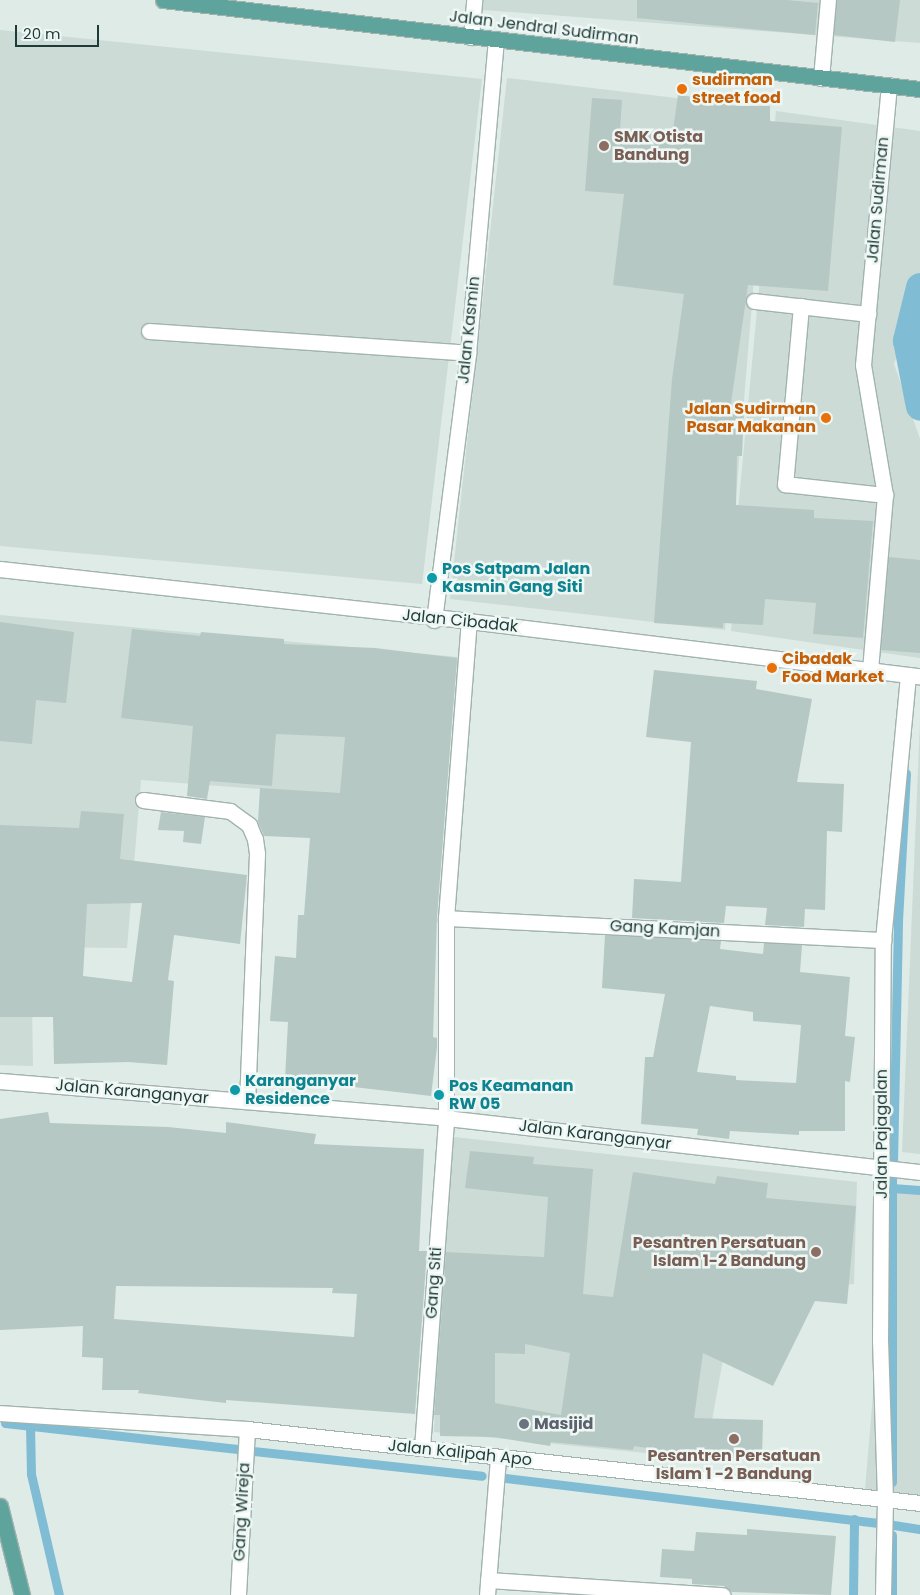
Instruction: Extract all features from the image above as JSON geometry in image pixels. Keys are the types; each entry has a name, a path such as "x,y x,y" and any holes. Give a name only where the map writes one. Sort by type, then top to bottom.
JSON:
{"main road":[{"name":"Jalan Jendral Sudirman","path":"164,0 920,89"},
{"path":"0,1506 22,1595"}],"street":[{"path":"471,37 474,0"},
{"path":"821,78 828,0"},
{"name":"Jalan Kasmin","path":"434,620 468,352 496,40"},
{"name":"Jalan Sudirman","path":"870,670 885,495 863,364 889,86"},
{"path":"754,301 868,314"},
{"path":"801,306 785,484 885,495"},
{"path":"149,331 468,352"},
{"name":"Jalan Cibadak","path":"0,570 434,620 469,621 914,676"},
{"name":"Gang Siti","path":"422,1448 446,1118 446,918 469,621"},
{"name":"Jalan Pajagalan","path":"883,1595 885,1499 880,1341 883,940 914,676"},
{"path":"143,800 230,811 249,825 255,839 257,854 247,1101"},
{"name":"Gang Kamjan","path":"446,918 883,940"},
{"name":"Jalan Karanganyar","path":"0,1081 446,1118 920,1172"},
{"name":"Jalan Kalipah Apo","path":"0,1413 246,1429 920,1503"},
{"name":"Gang Wireja","path":"238,1595 246,1429"},
{"path":"498,1457 488,1588 723,1595"}],"shaded area":[{"path":"472,0 920,0 920,43 471,9"},
{"path":"0,30 482,79 422,584 0,546"},
{"path":"507,78 768,109 725,630 450,599"},
{"path":"776,111 920,131 920,288 894,364 920,439 920,658 731,631 742,510 738,510"},
{"path":"920,311 920,407 903,358"},
{"path":"0,615 458,657 443,803 141,780 127,948 31,947 33,1066 0,1065"},
{"path":"920,722 920,1154 902,1152"},
{"path":"446,1136 857,1182 854,1284 735,1293 705,1459 434,1432"},
{"path":"891,1184 920,1187 920,1495 865,1489"}],"building":[{"path":"637,0 787,0 818,3 815,35 637,18"},
{"path":"837,0 900,0 895,42 834,35"},
{"path":"678,95 732,102 732,106 770,106 770,121 842,127 828,291 748,285 730,410 744,411 742,456 737,456 736,505 814,510 814,518 873,521 863,638 813,634 816,603 765,599 763,625 723,623 723,628 654,623 672,379 684,294 613,285 624,194 585,191 592,98 622,100 620,131 672,137"},
{"path":"889,557 920,560 920,653 881,650"},
{"path":"0,622 74,632 66,703 36,700 32,744 0,741"},
{"path":"132,629 200,636 201,632 284,639 284,644 375,648 457,658 437,917 433,1037 437,1038 437,1047 431,1096 285,1079 288,1022 270,1021 275,956 296,958 298,915 304,915 310,838 264,836 258,822 260,788 340,793 345,737 276,734 272,786 210,781 207,799 187,796 193,726 121,718"},
{"path":"654,670 757,681 756,689 812,699 797,782 844,784 842,832 827,831 825,910 805,909 804,927 765,925 767,908 726,906 724,923 632,918 634,879 681,882 691,742 646,737"},
{"path":"81,811 124,814 120,859 247,875 240,944 174,935 168,980 174,981 167,1065 128,1062 54,1064 53,1017 0,1017 0,825 79,828","holes":["142,903 132,982 83,976 87,904"]},
{"path":"161,812 205,817 201,844 183,842 184,831 158,830"},
{"path":"605,935 721,941 720,949 763,954 764,943 802,945 800,972 850,977 845,1036 855,1037 850,1082 845,1081 845,1131 799,1131 799,1135 730,1131 729,1139 697,1135 698,1129 641,1124 645,1057 653,1057 665,994 602,988","holes":["710,1006 753,1012 753,1021 801,1025 796,1083 736,1080 736,1076 697,1072"]},
{"path":"48,1112 50,1123 168,1127 226,1133 226,1122 316,1134 314,1144 424,1149 419,1251 427,1251 415,1414 226,1400 226,1403 138,1393 139,1390 102,1390 103,1358 82,1357 83,1326 0,1330 0,1119","holes":["116,1286 333,1288 332,1293 357,1294 354,1337 114,1319"]},
{"path":"470,1151 534,1157 533,1164 593,1169 583,1294 613,1297 633,1172 715,1184 717,1176 768,1183 766,1198 856,1206 847,1304 815,1301 773,1386 703,1353 694,1418 763,1420 762,1459 704,1457 634,1446 633,1450 551,1442 550,1446 494,1437 440,1436 440,1415 434,1415 446,1252 544,1257 548,1197 465,1188","holes":["525,1344 570,1353 561,1415 495,1403 495,1353 525,1354"]},
{"path":"747,1529 836,1536 831,1595 732,1592 724,1586 692,1584 692,1579 660,1577 662,1549 694,1551 696,1532 747,1535"}],"waterway":[{"path":"920,287 907,340 920,406"},
{"path":"893,1162 898,921 906,773"},
{"path":"892,1177 892,1482"},
{"path":"892,1188 920,1190"},
{"path":"5,1423 238,1449"},
{"path":"30,1426 31,1474 59,1595"},
{"path":"253,1451 482,1476"},
{"path":"506,1478 880,1523"},
{"path":"853,1595 854,1519"},
{"path":"887,1524 920,1529"},
{"path":"892,1535 892,1595"}],"place":[{"name":"sudirman street food","path":"682,89"},
{"name":"SMK Otista Bandung","path":"604,146"},
{"name":"Jalan Sudirman Pasar Makanan","path":"826,418"},
{"name":"Pos Satpam Jalan Kasmin Gang Siti","path":"432,578"},
{"name":"Cibadak Food Market","path":"772,668"},
{"name":"Karanganyar Residence","path":"235,1090"},
{"name":"Pos Keamanan RW 05","path":"439,1095"},
{"name":"Pesantren Persatuan Islam 1-2 Bandung","path":"816,1252"},
{"name":"Masijid","path":"524,1424"},
{"name":"Pesantren Persatuan Islam 1 -2 Bandung","path":"734,1439"}]}
